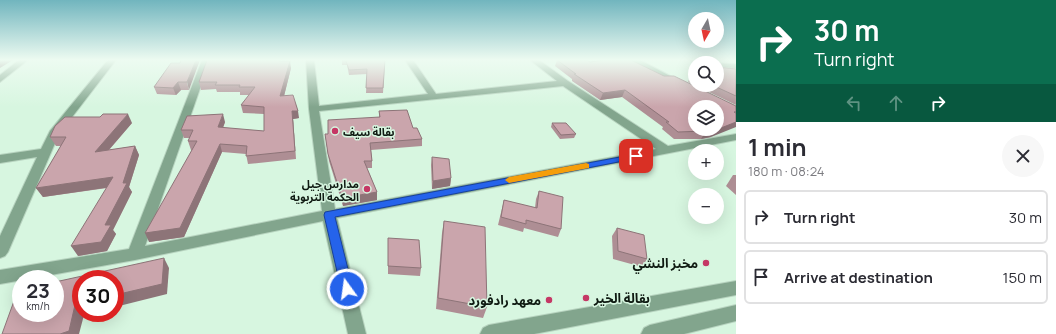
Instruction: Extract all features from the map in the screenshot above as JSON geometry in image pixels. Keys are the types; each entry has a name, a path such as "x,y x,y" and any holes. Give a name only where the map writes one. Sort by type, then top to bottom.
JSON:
{"street":[{"path":"0,252 54,133 100,76"},
{"path":"135,254 200,76"},
{"path":"311,76 314,110 329,215 358,334"},
{"path":"420,76 434,97"},
{"path":"555,76 666,150"},
{"path":"665,76 688,87"},
{"path":"314,110 565,83"},
{"path":"0,277 135,254 329,215 736,137"},
{"path":"0,159 46,152"},
{"path":"489,334 736,288"},
{"path":"650,334 736,314"}],"building":[{"path":"162,76 190,76 187,82 178,82 173,88 154,87"},
{"path":"201,76 286,76 280,96 293,95 298,111 292,111 295,151 246,156 247,146 220,144 180,228 145,233 197,141 188,141 193,130 181,130 187,116 223,114 218,127 264,131 264,107 241,105 255,87 239,87 240,85 215,85 217,82 199,82"},
{"path":"367,76 384,76 383,88 366,88"},
{"path":"576,76 674,76 688,83 688,92 707,92 724,100 688,100 688,132 678,132 666,122 669,122 625,90 603,93"},
{"path":"724,76 736,76 736,96 724,90"},
{"path":"724,100 736,106 736,112 734,112 736,113 736,122 724,127"},
{"path":"407,110 413,128 417,128 422,139 370,143 372,161 364,161 377,192 342,198 328,154 325,134 328,134 328,120 380,117 379,111"},
{"path":"103,114 128,114 95,152 135,146 123,183 127,183 105,225 111,225 101,242 71,246 113,177 36,188 66,137 50,137 55,126 65,117 100,117"},
{"path":"552,123 566,123 576,134 561,135"},
{"path":"432,157 449,159 451,178 433,181"},
{"path":"539,191 563,197 561,229 526,220 526,224 501,217 504,200 537,208"},
{"path":"444,221 485,227 487,307 438,298"},
{"path":"617,228 644,235 647,259 618,251"},
{"path":"388,238 419,240 421,268 388,266"},
{"path":"164,258 162,284 124,293 124,270 110,270"},
{"path":"72,278 72,318 69,331 60,334 2,334 12,306 12,322 64,322 64,280"}],"slow traffic":[{"path":"509,180 586,166"}],"place":[{"name":"بقالة سيف","path":"335,131"},
{"name":"مدارس جيل الحكمة التربوية","path":"367,189"},
{"name":"مخبز النشي","path":"706,263"},
{"name":"بقالة الخير","path":"586,298"},
{"name":"معهد رادفورد","path":"549,300"}],"route":[{"path":"347,289 329,215 636,156"}]}
